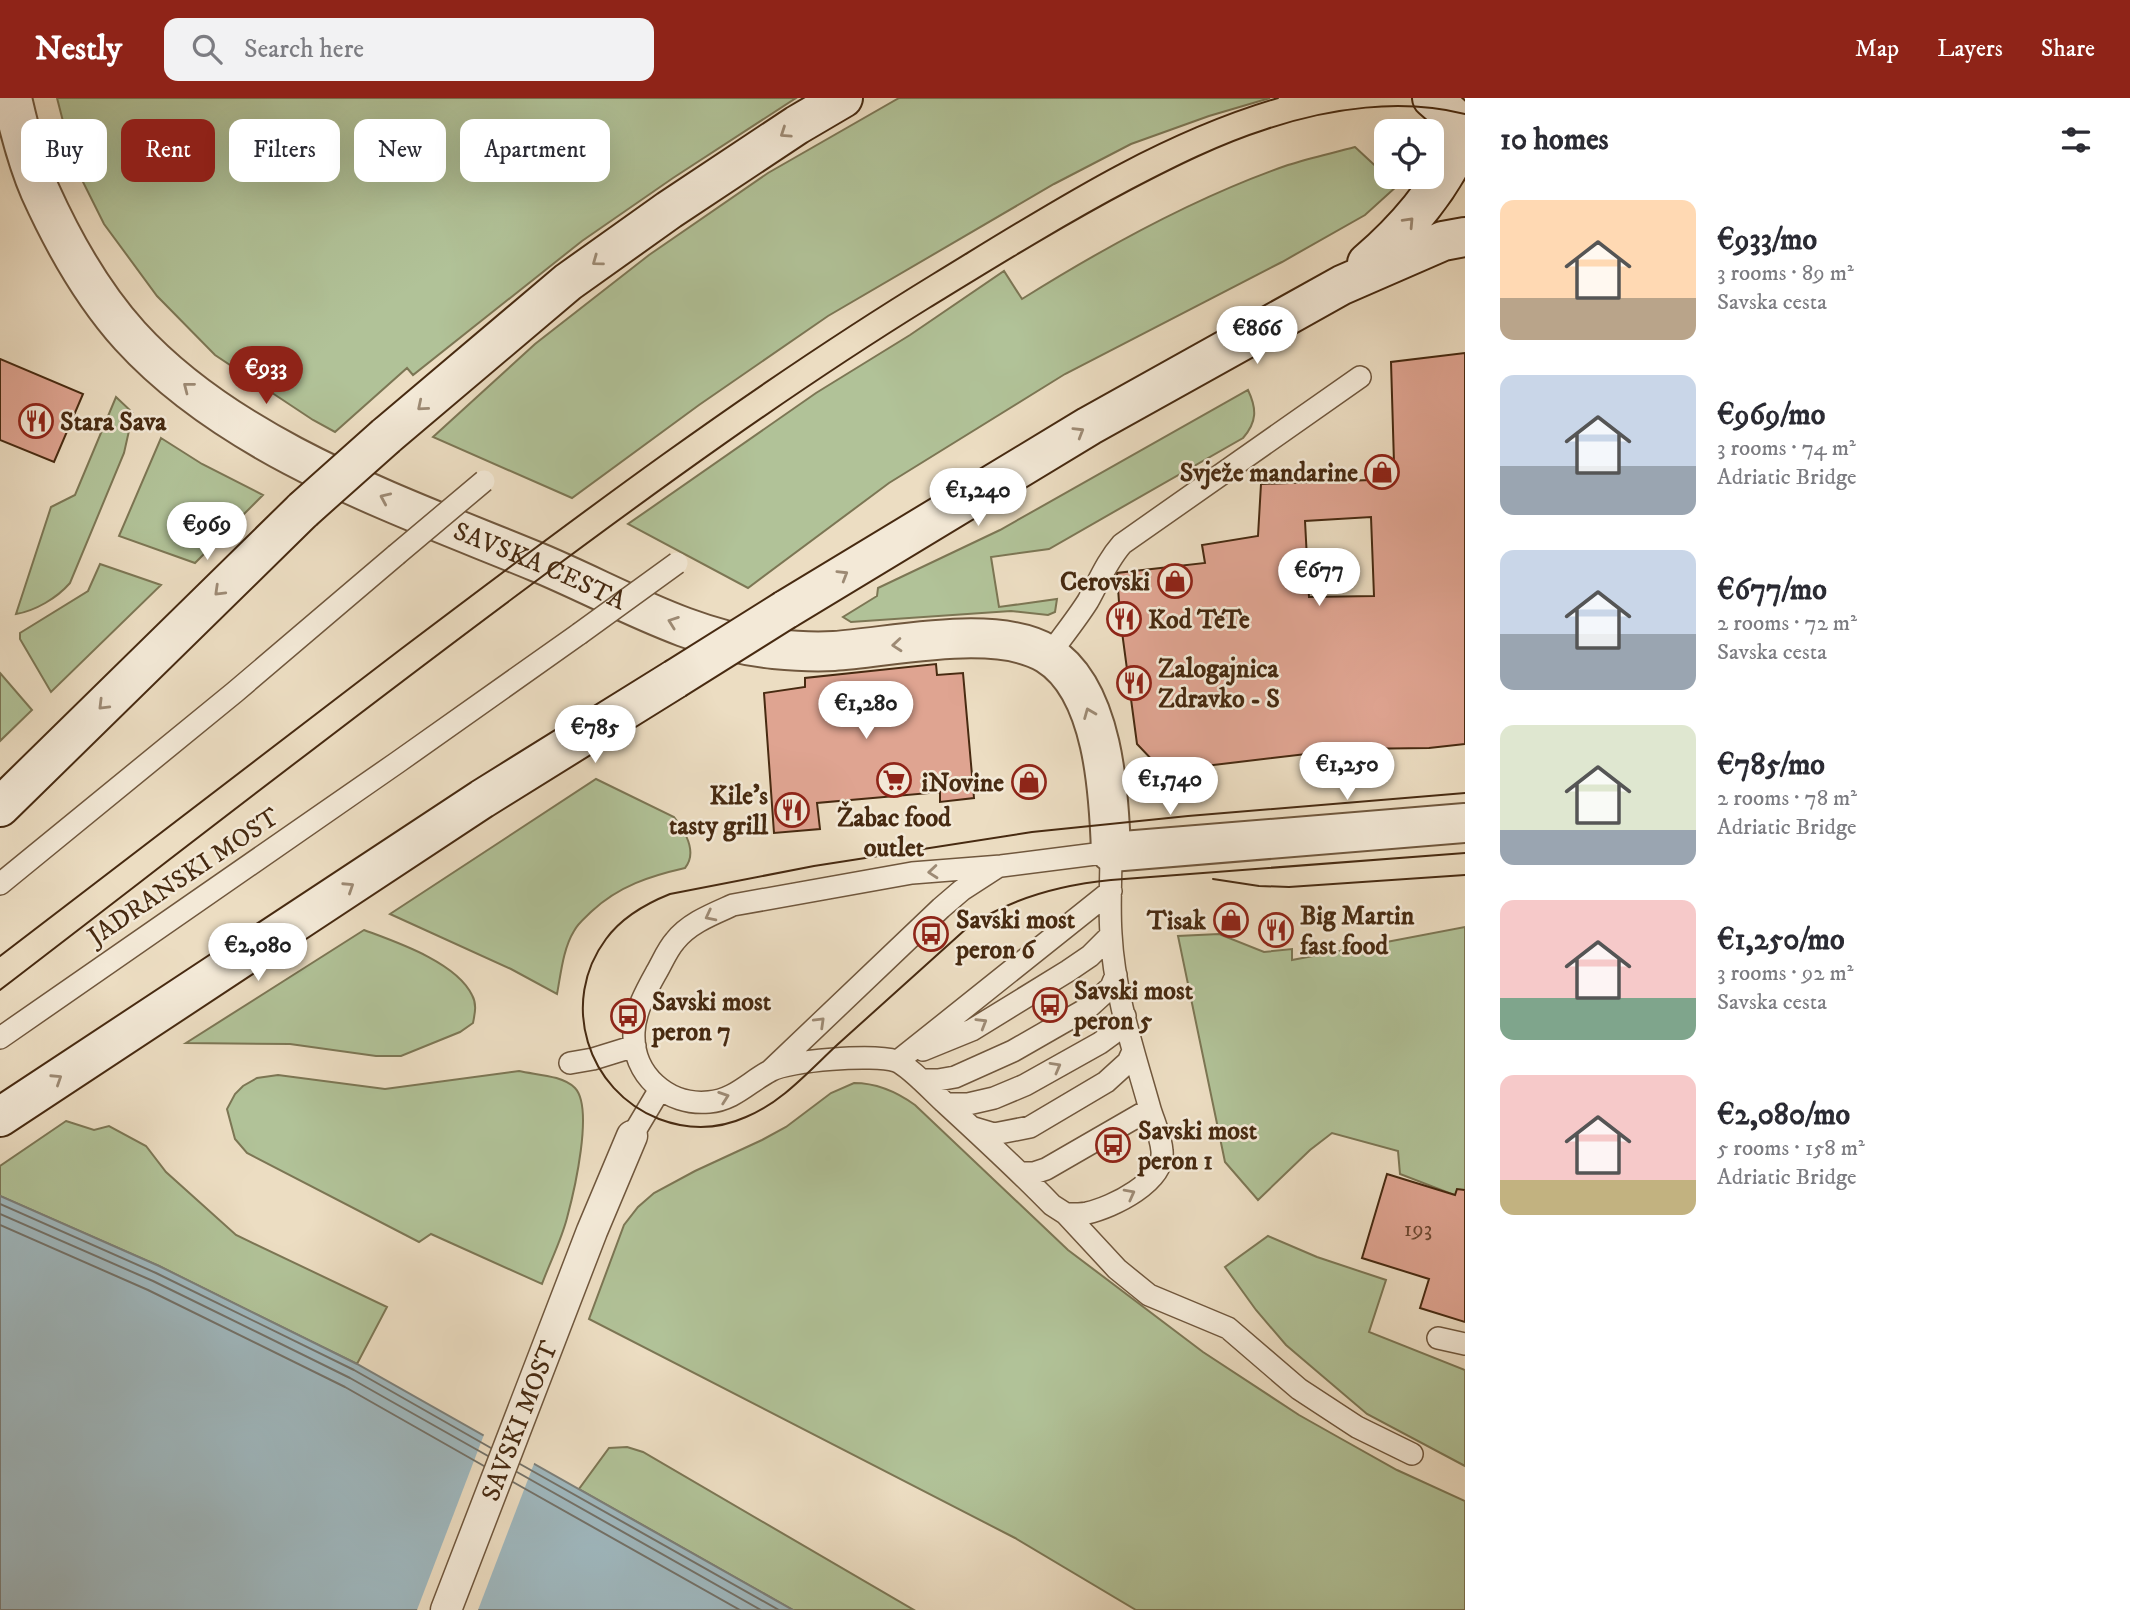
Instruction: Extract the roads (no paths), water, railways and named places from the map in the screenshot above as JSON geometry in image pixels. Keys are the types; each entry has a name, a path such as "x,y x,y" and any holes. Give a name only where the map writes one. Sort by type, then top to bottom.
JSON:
{"main road":[{"name":"SAVSKA CESTA","path":"12,98 39,189 88,280 132,338 172,375 225,416 325,471 459,531 715,638 772,649 831,651 982,638 1011,640 1031,646 1049,655 1067,671 1081,693 1095,726 1107,793 1111,852"},
{"path":"0,807 303,510 568,282 669,210 797,125 844,98"},
{"path":"1342,285 1389,245 1418,212 1458,149 1465,126 1432,98"},
{"path":"0,1117 482,799 785,610 1089,426 1342,285 1443,241 1465,237"},
{"path":"1111,852 1465,823"}],"street":[{"name":"SAVSKI MOST","path":"446,1610 592,1231 632,1136"}],"lane":[{"path":"1049,655 1088,600 1122,544 1360,377"},
{"path":"0,884 235,692 484,481"},
{"name":"JADRANSKI MOST","path":"0,1038 398,762 677,564"},
{"path":"1001,866 962,890 771,1070 734,1094 711,1102 688,1102 667,1095 649,1079 635,1046 635,1022 644,994 675,940 706,916 733,905 912,873 1001,866 1111,852 1111,935 1116,975 1133,1051 1163,1152 1159,1167 1140,1189 1108,1206 1087,1213 1066,1214"},
{"path":"898,1061 1111,891"},
{"path":"771,1070 821,1060 854,1058 898,1061 972,1030 1090,956 1111,935"},
{"path":"921,1080 955,1077 1013,1051 1088,1008 1111,987 1116,975"},
{"path":"947,1104 968,1104 994,1098 1024,1085 1100,1043 1115,1032 1125,1016"},
{"path":"570,1063 635,1046"},
{"path":"972,1127 994,1134 1030,1127 1107,1083 1128,1062 1133,1051"},
{"path":"898,1061 972,1127 1052,1205 1066,1214 1117,1269 1149,1295 1228,1328 1299,1389 1357,1427 1412,1454"},
{"path":"632,1136 660,1089"},
{"path":"1020,1173 1034,1173 1046,1169 1150,1109"},
{"path":"1438,1338 1465,1345"}],"water":[{"path":"0,1196 159,1266 357,1364 793,1610 0,1610"}],"tram line":[{"path":"0,956 531,551 796,362 933,274 1100,174 1187,131 1278,98"},
{"path":"0,990 395,687 675,479 775,408 877,341 1029,247 1182,164 1232,141 1267,129 1340,111 1391,106 1441,109 1465,114"},
{"path":"1465,793 1032,832 814,866 670,894 643,907 619,924 606,939 592,964 584,990 583,1016 588,1042 598,1066 614,1088 634,1106 659,1119 681,1125 702,1127 724,1124 759,1111 783,1095 967,928 1018,901 1054,889 1111,880 1465,853"},
{"path":"1213,879 1259,886 1289,887 1465,875"}],"place":[{"name":"Stara Sava","path":"36,421"},
{"name":"Svježe mandarine","path":"1382,472"},
{"name":"Cerovski","path":"1175,581"},
{"name":"Kod TeTe","path":"1124,619"},
{"name":"Zalogajnica Zdravko - S","path":"1134,683"},
{"name":"Žabac food outlet","path":"894,780"},
{"name":"iNovine","path":"1029,782"},
{"name":"Kile's tasty grill","path":"792,810"},
{"name":"Tisak","path":"1231,920"},
{"name":"Big Martin fast food","path":"1276,930"},
{"name":"Savski most peron 6","path":"931,934"},
{"name":"Savski most peron 5","path":"1050,1005"},
{"name":"Savski most peron 7","path":"628,1016"},
{"name":"Savski most peron 1","path":"1113,1145"}]}
